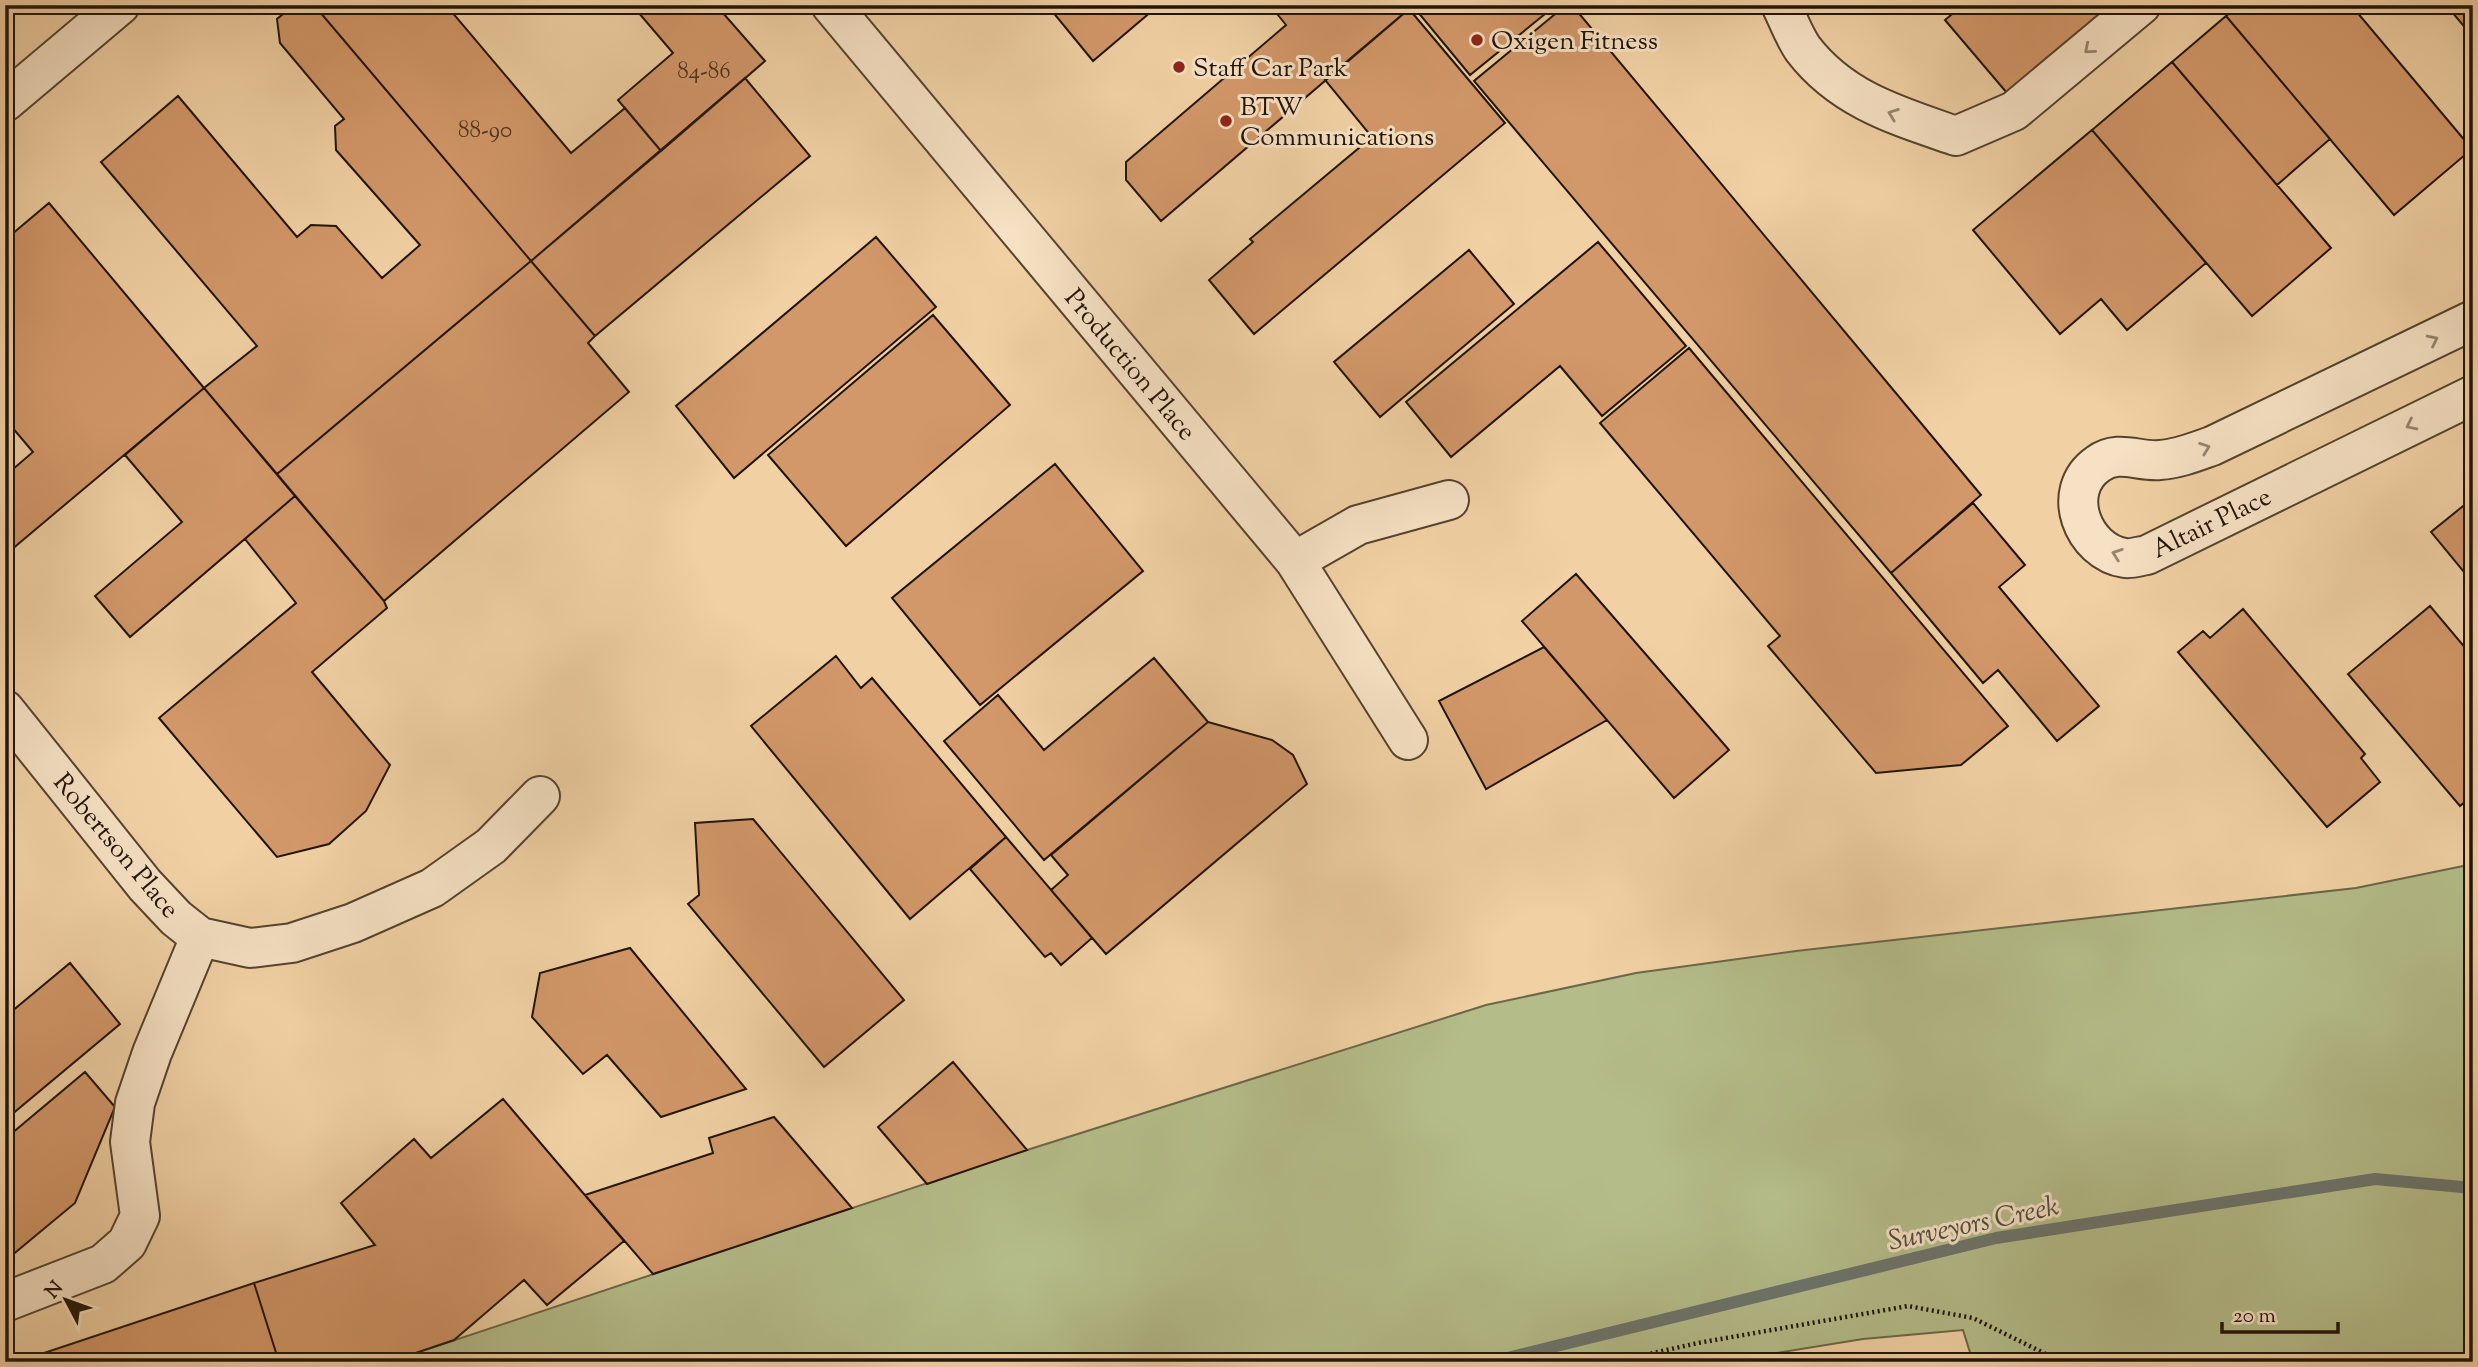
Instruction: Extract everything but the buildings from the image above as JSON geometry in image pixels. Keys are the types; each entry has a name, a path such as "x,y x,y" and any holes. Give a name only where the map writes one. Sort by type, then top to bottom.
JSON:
{"street":[{"path":"5,102 120,5"},
{"name":"Production Place","path":"831,5 1295,561 1408,740"},
{"path":"1781,5 1802,46 1832,80 1877,108 1956,136 2014,111 2141,5"},
{"name":"Altair Place","path":"2473,320 2212,446 2177,458 2157,460 2124,455 2099,463 2088,472 2081,486 2078,507 2082,525 2095,543 2111,554 2128,558 2147,555 2473,395"},
{"path":"1295,561 1358,525 1449,500"},
{"name":"Robertson Place","path":"5,710 145,885 176,918 200,937 250,948 292,943 353,923 432,888 491,846 540,796"},
{"path":"5,1303 103,1264 127,1243 140,1216 130,1142 135,1103 152,1053 200,937"}],"path":[{"path":"1614,1362 1698,1342 1908,1306 1973,1318 2062,1362"}],"green space":[{"path":"2473,864 2473,1362 1973,1362 1963,1330 1863,1339 1721,1362 389,1362 1027,1150 1486,1005 1636,973 1796,951 2356,888"}],"waterway":[{"name":"Surveyors Creek","path":"1491,1362 1996,1238 2375,1179 2473,1188"}],"place":[{"name":"Oxigen Fitness","path":"1477,40"},
{"name":"Staff Car Park","path":"1179,67"},
{"name":"BTW Communications","path":"1226,121"}]}
